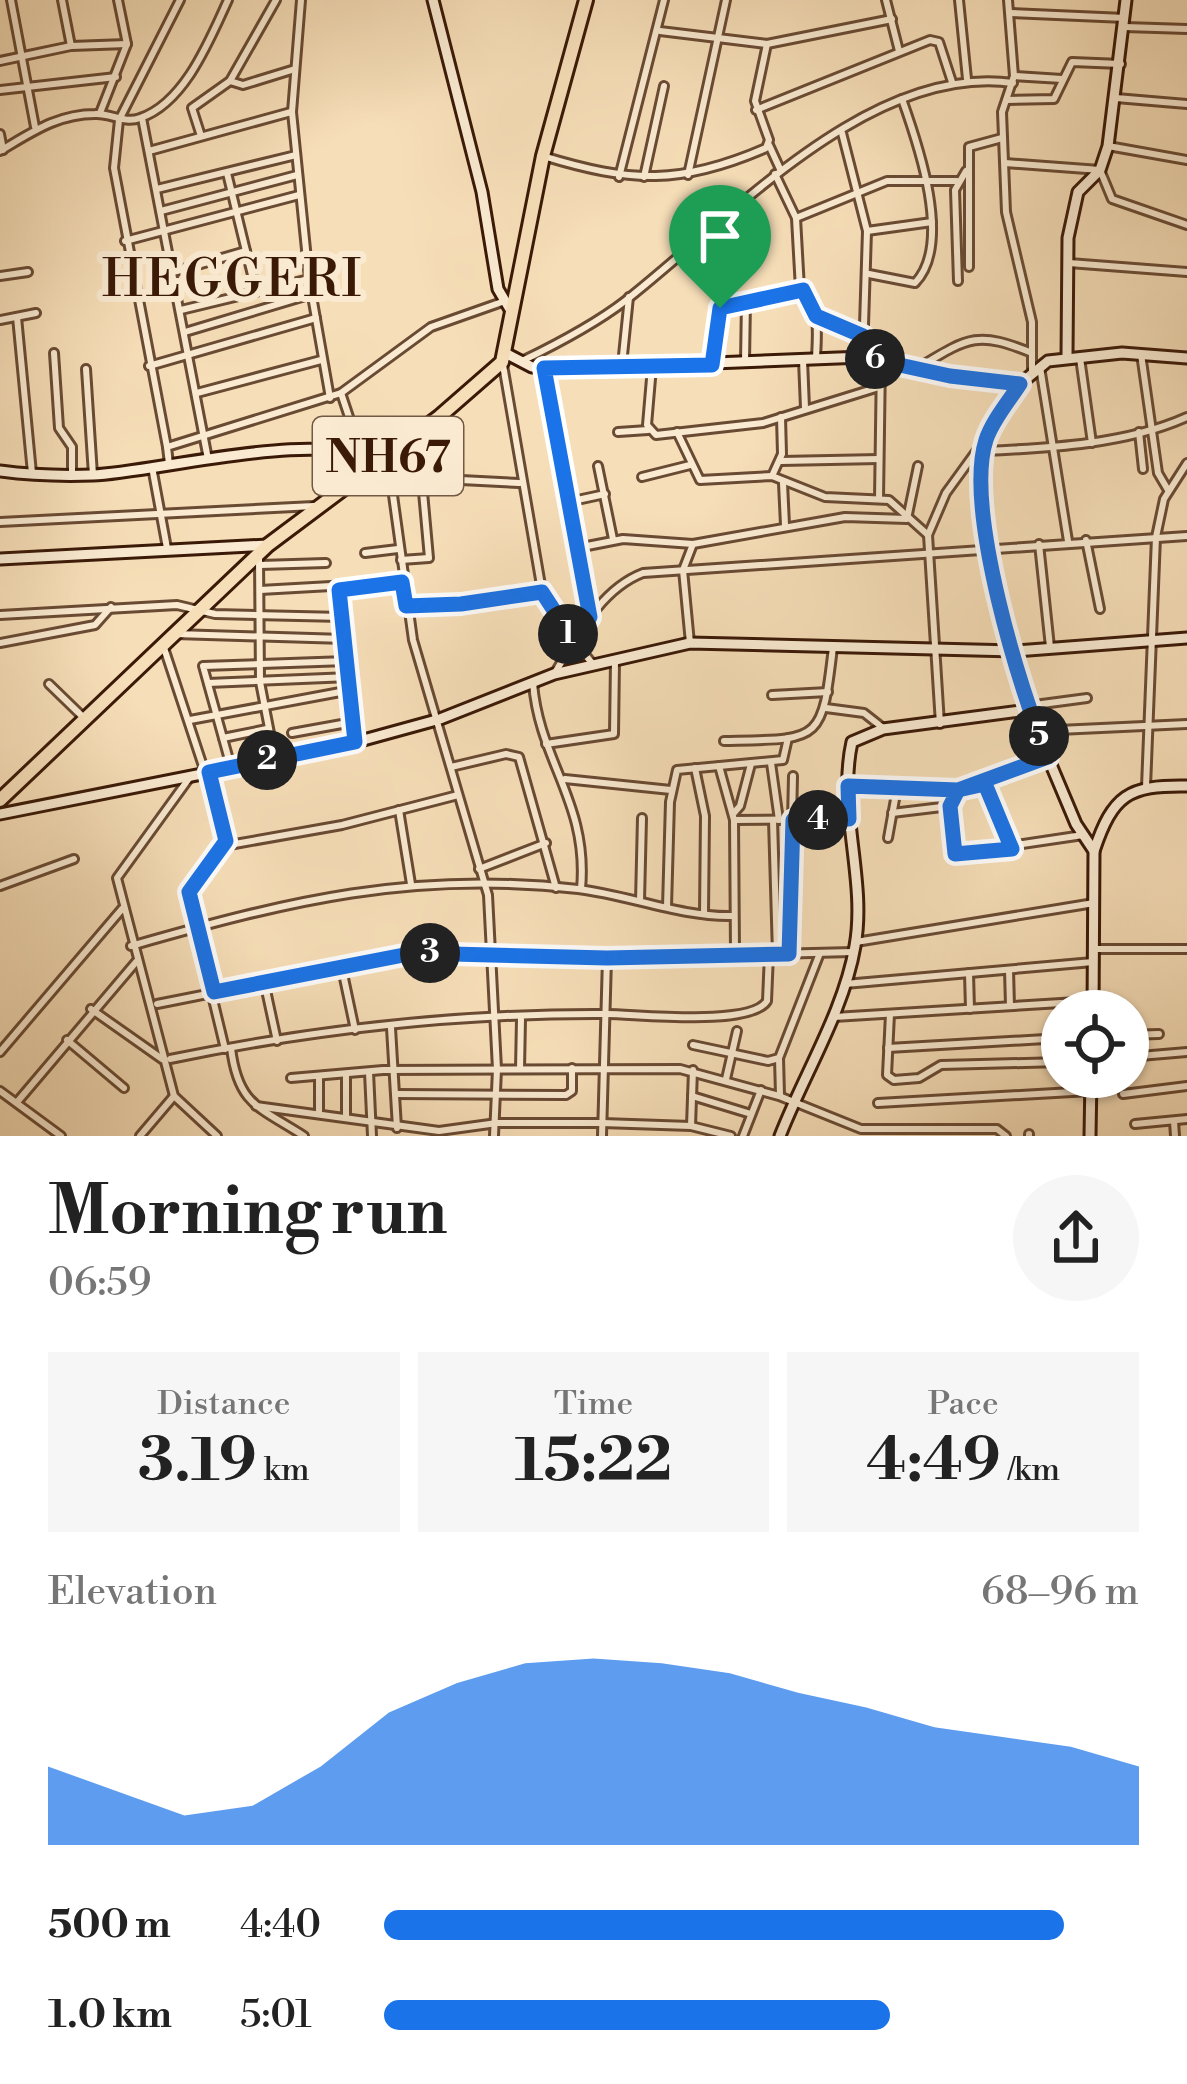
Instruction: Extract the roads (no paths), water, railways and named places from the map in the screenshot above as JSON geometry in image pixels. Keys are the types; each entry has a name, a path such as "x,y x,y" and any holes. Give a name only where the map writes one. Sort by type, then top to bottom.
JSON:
{"highway":[{"path":"509,359 506,306 586,0"},
{"name":"NH67","path":"0,800 87,721 167,638 314,506 388,456 509,359"}],"street":[{"path":"11,0 35,127"},
{"path":"62,0 71,46"},
{"path":"101,114 127,44 118,0"},
{"path":"169,464 115,187 117,119 180,0"},
{"path":"1,150 35,127 101,114 142,118 182,85 228,0"},
{"path":"201,136 192,108 230,81 276,0"},
{"path":"301,0 292,112 309,279 330,398"},
{"path":"166,447 330,398 431,327 506,306 433,0"},
{"path":"619,176 664,0"},
{"path":"688,176 726,0"},
{"path":"886,0 899,51"},
{"path":"959,0 967,79"},
{"path":"1008,0 1014,80 1003,139 1006,212 1026,288 1031,353 1056,448 1068,542"},
{"path":"1067,355 1065,263 1078,192 1100,170 1108,146 1126,0"},
{"path":"1010,13 1187,29"},
{"path":"659,31 767,44 892,20"},
{"path":"0,25 15,22"},
{"path":"756,110 935,40 952,82"},
{"path":"0,62 71,46 127,44"},
{"path":"767,44 756,110 796,218 800,290"},
{"path":"1007,100 1054,99 1072,62 1121,64"},
{"path":"230,81 243,86 295,69"},
{"path":"0,90 116,77"},
{"path":"509,359 629,297 778,172 902,100 967,79 1062,79"},
{"path":"643,178 664,86"},
{"path":"1116,98 1187,104"},
{"path":"868,274 919,282 932,222 920,144 902,100"},
{"path":"149,151 292,112"},
{"path":"142,118 208,459"},
{"path":"842,133 866,231 863,357"},
{"path":"0,134 1,150"},
{"path":"969,267 966,171 973,143 1003,139"},
{"path":"543,156 619,176 688,176 723,167 769,145"},
{"path":"1108,146 1187,160"},
{"path":"157,189 296,154"},
{"path":"1005,163 1100,170"},
{"path":"1100,170 1112,200 1187,225"},
{"path":"958,281 957,181 966,171"},
{"path":"227,172 256,291"},
{"path":"161,211 297,175"},
{"path":"796,218 858,189 925,179 957,181"},
{"path":"124,241 299,195"},
{"path":"866,231 932,222"},
{"path":"173,272 246,251"},
{"path":"1065,263 1187,272"},
{"path":"0,277 28,272"},
{"path":"181,310 309,279"},
{"path":"712,365 720,308 800,290 809,296 816,316 816,358"},
{"path":"185,332 312,294"},
{"path":"622,368 629,297"},
{"path":"744,365 746,300"},
{"path":"0,320 36,313"},
{"path":"17,316 32,473"},
{"path":"816,316 863,336"},
{"path":"149,366 316,318"},
{"path":"921,366 972,338 988,338 1031,353"},
{"path":"54,353 59,428 72,447 71,474"},
{"path":"1141,354 1158,473 1168,490"},
{"path":"940,724 928,535 946,493 1020,384 1036,368 1067,355 1187,358"},
{"path":"1080,355 1092,443"},
{"path":"509,359 544,368 622,368 863,357 950,376 1020,384"},
{"path":"509,359 520,483 542,592 592,663"},
{"path":"197,393 322,360"},
{"path":"802,360 805,408"},
{"path":"879,499 880,360"},
{"path":"647,430 652,367"},
{"path":"544,368 590,617"},
{"path":"86,369 93,475"},
{"path":"618,432 647,430 656,435 782,417 879,387"},
{"path":"341,393 361,452 375,465"},
{"path":"772,476 781,461 782,417"},
{"path":"984,452 1092,443 1174,426 1187,417"},
{"path":"1139,432 1143,469"},
{"path":"400,560 429,557 418,433"},
{"path":"677,433 700,480 772,476 842,500 879,499 896,505 928,535"},
{"path":"986,439 982,509 1028,708 1094,851"},
{"path":"0,470 93,475 309,449 361,452"},
{"path":"388,456 406,606 485,886 497,1070 494,1136"},
{"path":"781,461 880,459"},
{"path":"1146,787 1156,537 1168,490 1187,464"},
{"path":"642,477 690,465"},
{"path":"598,466 613,541"},
{"path":"907,519 919,466"},
{"path":"152,467 166,548"},
{"path":"461,480 520,483"},
{"path":"783,483 784,524"},
{"path":"568,502 604,494"},
{"path":"0,521 314,506"},
{"path":"577,548 613,541 693,544 784,524 845,517 907,519"},
{"path":"554,674 590,617 631,578 683,570 815,566 989,548 1187,536"},
{"path":"1086,541 1100,609"},
{"path":"690,643 683,570 693,544"},
{"path":"1039,544 1050,647"},
{"path":"0,559 166,548 326,563"},
{"path":"365,553 398,549"},
{"path":"262,555 260,682 275,759"},
{"path":"260,590 339,590 402,582"},
{"path":"339,590 355,742"},
{"path":"406,606 461,604 542,592"},
{"path":"0,643 94,625 111,607"},
{"path":"0,614 111,607 343,616"},
{"path":"345,639 167,638 226,841 239,848 458,795"},
{"path":"0,814 355,742 440,719 554,674 690,643 936,651 1187,638"},
{"path":"724,741 788,738 813,730 826,708 833,647"},
{"path":"546,744 614,734 615,658"},
{"path":"231,767 206,664 347,661"},
{"path":"208,683 350,677"},
{"path":"533,683 546,744 565,779 579,830 581,890"},
{"path":"49,684 87,721"},
{"path":"190,720 351,690"},
{"path":"772,695 828,692"},
{"path":"780,1136 855,947 848,786 852,742 883,729 940,724 1087,698"},
{"path":"826,708 863,713 883,729"},
{"path":"292,734 353,722"},
{"path":"1037,731 1187,724"},
{"path":"223,738 267,729"},
{"path":"668,907 671,790 676,770 785,759 788,738"},
{"path":"451,767 506,754 519,757 556,888"},
{"path":"848,786 958,790 985,784 1048,757"},
{"path":"91,1009 168,1060 355,1030 604,1014 698,1017 762,1009 773,954 776,820 771,763"},
{"path":"734,817 751,764"},
{"path":"719,766 734,817 735,954"},
{"path":"694,768 705,816 704,914"},
{"path":"191,775 119,870 131,946 168,1060 174,1096 218,1136"},
{"path":"789,954 793,776"},
{"path":"565,779 671,790"},
{"path":"985,784 1012,849"},
{"path":"1095,990 1094,851 1114,806 1146,787 1187,786"},
{"path":"888,838 897,788"},
{"path":"958,790 950,806 955,854 1083,835"},
{"path":"892,814 950,806"},
{"path":"399,810 410,884"},
{"path":"734,817 849,819"},
{"path":"640,901 641,818"},
{"path":"226,841 189,892 238,1090 304,1136"},
{"path":"479,869 546,843"},
{"path":"0,886 74,859"},
{"path":"131,946 352,890 410,884 581,890 732,916"},
{"path":"157,1004 414,953 607,958 820,953 1097,902"},
{"path":"0,1052 122,909"},
{"path":"1097,949 1187,949"},
{"path":"779,1096 779,1058 820,953"},
{"path":"602,1136 607,958"},
{"path":"17,1101 91,1009 136,962"},
{"path":"844,984 1096,962"},
{"path":"341,964 355,1030"},
{"path":"1009,970 1010,1006"},
{"path":"969,973 970,1009"},
{"path":"264,981 277,1041"},
{"path":"830,1017 1041,1006"},
{"path":"890,1013 887,1075 893,1080 919,1078 941,1065 1041,1063"},
{"path":"520,1069 521,1019"},
{"path":"391,1028 397,1128"},
{"path":"726,1079 737,1030"},
{"path":"1149,1034 1159,1034"},
{"path":"888,1048 1041,1039"},
{"path":"67,1040 124,1088"},
{"path":"693,1045 779,1058"},
{"path":"1149,1055 1187,1052"},
{"path":"396,1094 570,1094 572,1068"},
{"path":"291,1078 395,1070 693,1070 794,1101 846,1125 890,1134 997,1129 1006,1136"},
{"path":"691,1126 693,1070"},
{"path":"369,1072 371,1136"},
{"path":"346,1075 346,1118"},
{"path":"319,1077 319,1114"},
{"path":"1149,1091 1187,1087"},
{"path":"743,1136 761,1090"},
{"path":"0,1091 61,1136"},
{"path":"878,1102 1041,1094"},
{"path":"140,1136 174,1096"},
{"path":"692,1096 751,1114"},
{"path":"1090,1098 1090,1136"},
{"path":"256,1106 439,1131 497,1123 602,1123 691,1126 731,1136"},
{"path":"1135,1124 1187,1119"},
{"path":"1174,1120 1175,1136"},
{"path":"543,1123 543,1136"}],"district":[{"name":"HEGGERI","path":"233,278"}]}
